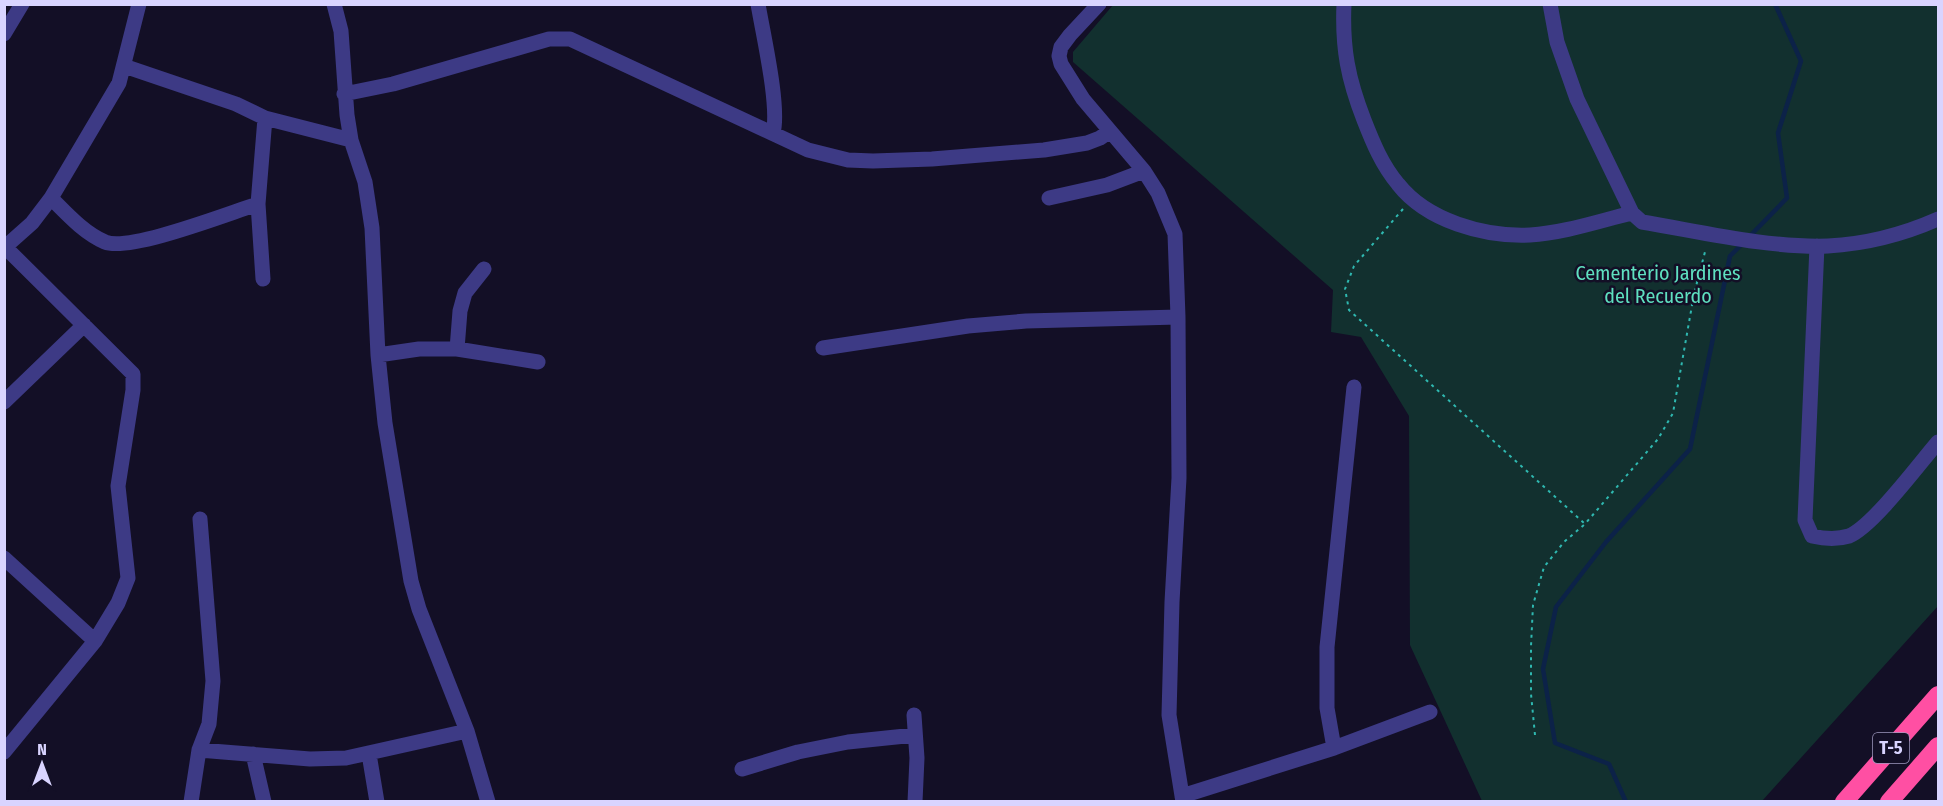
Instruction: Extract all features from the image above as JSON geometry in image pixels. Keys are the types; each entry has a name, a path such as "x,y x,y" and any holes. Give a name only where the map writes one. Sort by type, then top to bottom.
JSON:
{"highway":[{"name":"T-5","path":"1844,801 1938,695"},
{"name":"T-5","path":"1889,801 1938,746"}],"street":[{"path":"4,34 22,4"},
{"path":"4,752 95,641 118,603 128,578 118,486 133,390 133,374 5,247 32,223 51,198 119,83 139,4"},
{"path":"334,4 341,31 344,94 351,140 365,182 372,228 378,355 392,474 411,581 418,609 467,731 488,801"},
{"path":"758,4 773,97 775,118 772,133"},
{"path":"1099,4 1070,35 1061,47 1059,56 1067,77 1083,99 1144,171 1158,193 1175,234 1179,478 1169,715 1183,799 1334,748 1430,711"},
{"path":"1344,4 1344,49 1359,107 1381,159 1399,186 1424,207 1450,222 1481,230 1530,235 1564,230 1632,213"},
{"path":"1550,4 1557,42 1577,99 1632,213 1642,222 1763,242 1831,246 1894,235 1938,219"},
{"path":"344,94 393,84 549,39 570,39 808,150 830,157 873,161 1044,150 1087,143 1110,131"},
{"path":"124,66 236,104 265,118 351,140"},
{"path":"263,279 258,204 265,118"},
{"path":"1049,198 1107,185 1144,171"},
{"path":"51,198 91,234 106,243 117,244 169,233 258,204"},
{"path":"1817,246 1805,520 1812,536 1829,540 1850,535 1868,524 1938,442"},
{"path":"457,350 460,311 465,293 484,269"},
{"path":"823,348 968,326 1026,321 1178,317"},
{"path":"4,402 84,325"},
{"path":"378,355 418,349 457,350 538,362"},
{"path":"1334,748 1327,708 1327,647 1354,387"},
{"path":"191,801 199,750 209,724 213,681 200,519"},
{"path":"4,558 95,641"},
{"path":"914,715 917,758 915,801"},
{"path":"199,750 310,759 346,758 467,731"},
{"path":"741,769 818,748 860,740 915,735"},
{"path":"253,754 264,801"},
{"path":"369,754 377,801"}],"path":[{"path":"1413,198 1354,266 1345,289 1349,310 1585,524"},
{"path":"1535,735 1530,694 1533,605 1544,567 1564,543 1585,524 1658,439 1673,413 1694,294 1710,233"}],"green space":[{"name":"Cementerio Jardines del Recuerdo","path":"1113,5 1938,5 1938,606 1762,801 1482,801 1410,645 1409,416 1361,337 1331,332 1333,290 1073,62 1073,52"}],"waterway":[{"path":"1749,237 1787,198 1778,133 1801,61 1775,4"},
{"path":"1626,802 1609,764 1555,743 1543,669 1556,607 1606,542 1690,449 1730,256 1743,243"}]}
